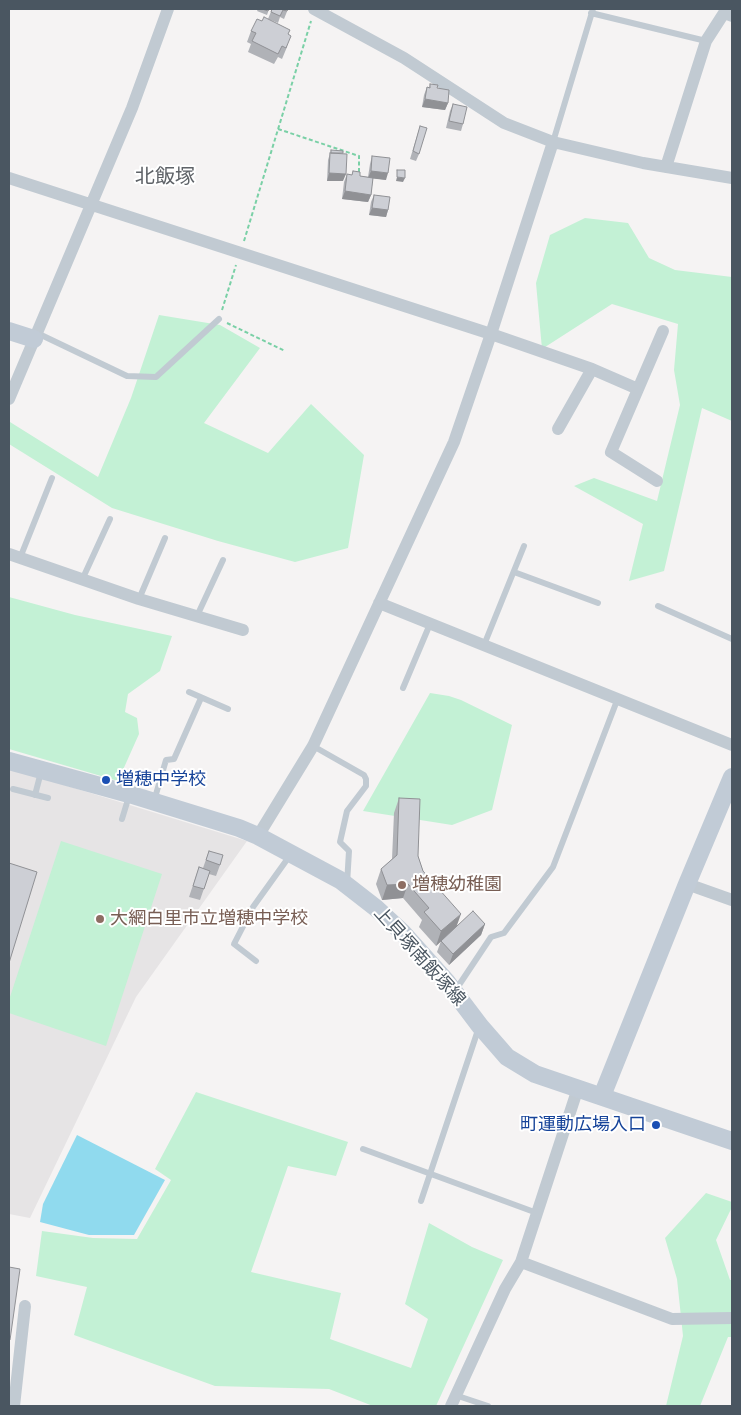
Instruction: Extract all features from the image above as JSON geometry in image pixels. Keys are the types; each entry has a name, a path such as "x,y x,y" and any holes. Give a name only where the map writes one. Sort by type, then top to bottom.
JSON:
{"street":[{"path":"9,399 132,108 168,9"},
{"path":"314,9 404,58 504,123 553,142 666,167 732,178"},
{"path":"666,167 706,41 724,13 732,16"},
{"path":"258,836 313,746 454,442 553,142"},
{"path":"9,178 491,334 592,369 638,390"},
{"path":"9,330 36,336"},
{"path":"658,481 611,452 663,331"},
{"path":"558,428 592,369"},
{"path":"14,556 139,599 243,630"},
{"path":"379,603 732,745"},
{"name":"上貝塚南飯塚線","path":"9,761 129,794 239,828 258,836 340,880 376,908 402,932 454,992 480,1026 508,1056 535,1074 732,1141"},
{"path":"602,1096 732,777"},
{"path":"687,884 732,900"},
{"path":"453,1401 505,1289 521,1262 578,1088"},
{"path":"521,1262 672,1319 732,1318"},
{"path":"14,1406 25,1306"}],"lane":[{"path":"553,142 592,11 706,41"},
{"path":"36,336 127,376 156,377 220,319"},
{"path":"14,556 52,478"},
{"path":"82,580 110,519"},
{"path":"139,599 165,538"},
{"path":"484,645 524,546"},
{"path":"197,616 223,560"},
{"path":"514,572 598,603"},
{"path":"658,606 732,639"},
{"path":"403,688 430,624"},
{"path":"189,692 228,708"},
{"path":"154,802 166,760 174,760 201,698"},
{"path":"454,992 490,937 504,933 553,866 618,698"},
{"path":"313,746 364,775 366,779 366,786 347,811 340,842 349,851 347,885"},
{"path":"35,795 42,770"},
{"path":"13,789 48,798"},
{"path":"122,819 129,794"},
{"path":"256,961 234,944 253,907 291,854"},
{"path":"421,1201 480,1026"},
{"path":"363,1149 537,1213"},
{"path":"453,1401 488,1406"}],"path":[{"path":"285,350 220,319 314,9"},
{"path":"278,129 359,156 359,174"}],"shaded area":[{"name":"大網白里市立増穂中学校","path":"9,768 247,841 136,997 30,1218 9,1214"}],"green space":[{"path":"585,218 628,223 649,258 675,270 732,277 732,421 702,408 664,571 629,581 643,524 574,486 594,478 657,501 680,405 674,370 678,324 612,304 542,349 536,283 550,235"},
{"path":"159,315 220,325 260,348 204,423 268,453 311,404 364,455 348,548 295,562 218,541 112,508 9,444 10,422 98,477 131,398"},
{"path":"9,597 75,615 172,636 160,671 128,694 125,712 137,718 139,734 118,781 9,749"},
{"path":"430,693 461,700 512,725 492,810 452,825 363,811"},
{"path":"61,841 162,874 106,1046 9,1013 9,1000"},
{"path":"196,1092 348,1142 336,1176 288,1166 251,1272 341,1293 330,1339 411,1368 428,1319 405,1304 429,1223 472,1247 503,1260 436,1406 373,1406 329,1389 215,1386 74,1335 87,1287 36,1276 42,1231 93,1238 137,1239 171,1180 155,1169"},
{"path":"706,1193 732,1202 732,1207 716,1240 730,1280 732,1280 732,1337 728,1337 700,1406 666,1406 683,1336 677,1279 665,1238"}],"water":[{"path":"77,1135 165,1180 134,1235 89,1235 40,1222 43,1204"}],"building":[{"path":"272,9 288,9 287,11 283,10 280,16 271,12"},
{"path":"264,17 290,30 288,34 291,36 286,48 282,46 278,54 252,41 256,33 251,31 257,19 262,21"},
{"path":"430,84 438,85 437,88 449,90 448,103 425,99 427,87 430,88"},
{"path":"453,104 467,107 463,124 449,121"},
{"path":"420,126 427,128 419,154 413,151"},
{"path":"331,150 343,151 343,153 331,153"},
{"path":"330,153 347,154 346,174 329,173"},
{"path":"372,156 390,158 388,173 371,171"},
{"path":"397,170 405,170 405,178 397,177"},
{"path":"353,171 360,172 360,176 373,178 371,195 345,191 347,174 352,175"},
{"path":"374,195 390,197 388,210 372,208"},
{"path":"399,798 420,799 418,856 423,871 461,914 441,931 424,912 429,908 408,884 387,885 381,869 397,855"},
{"path":"209,851 223,855 220,865 206,860"},
{"path":"9,863 37,872 9,963"},
{"path":"199,867 210,871 204,889 193,886"},
{"path":"473,911 485,924 453,954 441,941"},
{"path":"9,1267 20,1269 10,1340 9,1340"}],"place":[{"name":"増穂中学校","path":"106,780"},
{"name":"増穂幼稚園","path":"402,885"},
{"name":"大網白里市立増穂中学校","path":"100,919"},
{"name":"町運動広場入口","path":"656,1125"}],"district":[{"name":"北飯塚","path":"165,178"}]}
